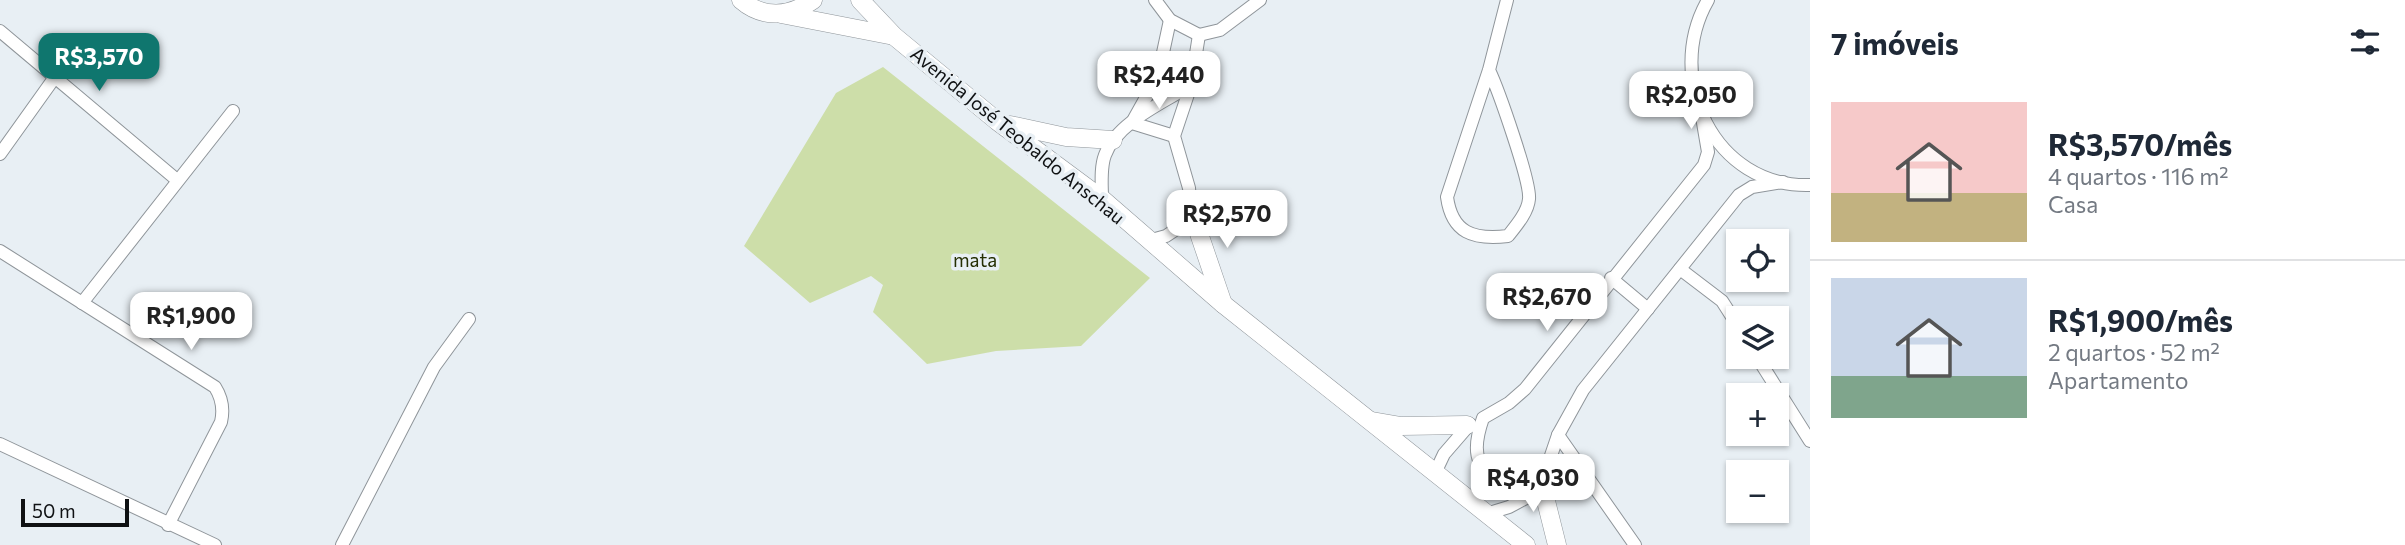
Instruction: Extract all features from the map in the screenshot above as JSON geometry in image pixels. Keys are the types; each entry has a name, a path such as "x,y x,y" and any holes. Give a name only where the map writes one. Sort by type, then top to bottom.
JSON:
{"street":[{"name":"Avenida José Teobaldo Anschau","path":"740,0 764,13 894,36 997,121 1102,199 1223,304 1526,545"},
{"path":"781,14 798,10 813,0"},
{"path":"860,0 894,36"},
{"path":"1155,0 1170,20 1199,36 1220,30 1260,0"},
{"path":"1489,70 1500,95 1529,199 1520,222 1508,236 1490,238 1465,232 1450,216 1447,197 1489,70 1507,0"},
{"path":"1435,473 1444,454 1475,422 1509,403 1525,389 1704,164 1709,152 1702,117 1691,85 1689,51 1698,18 1708,0"},
{"path":"1132,123 1158,76 1170,20"},
{"path":"0,32 177,180"},
{"path":"1199,36 1191,85 1174,136 1189,188 1191,210 1223,304"},
{"path":"0,154 55,77"},
{"path":"1102,199 1104,155 1113,140 1132,123 1191,85"},
{"path":"82,303 233,111"},
{"path":"1702,117 1722,147 1750,169 1783,182 1809,186"},
{"path":"997,121 1045,134 1113,140"},
{"path":"1132,123 1174,136"},
{"path":"1557,545 1543,483 1558,435 1583,390 1739,195 1752,187 1783,182"},
{"path":"1148,241 1166,236 1181,226 1191,210"},
{"path":"0,251 215,387 222,408 221,422 168,525"},
{"path":"1680,269 1722,301 1726,307"},
{"path":"1611,278 1648,309"},
{"path":"342,545 434,367 469,319"},
{"path":"1765,369 1810,440"},
{"path":"1369,421 1401,426 1475,422"},
{"path":"1475,422 1478,453 1486,469 1499,477 1543,483"},
{"path":"1558,435 1635,545"},
{"path":"0,444 215,545"},
{"path":"1486,514 1509,507 1543,483"}],"green space":[{"name":"mata","path":"883,67 1150,278 1081,346 996,351 927,364 873,312 883,285 871,276 810,303 744,246 836,93"}]}
